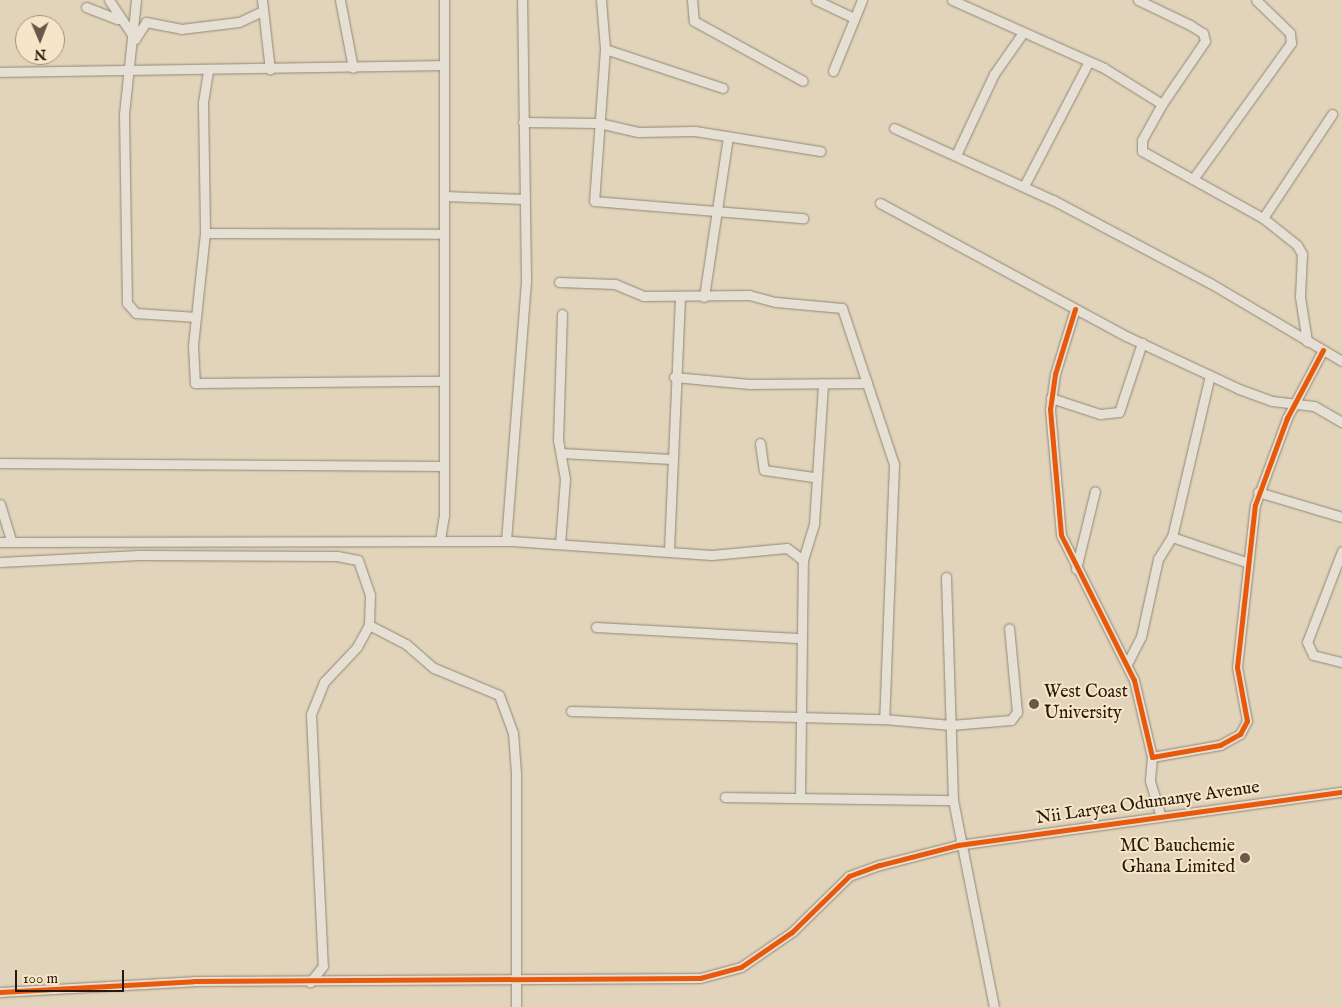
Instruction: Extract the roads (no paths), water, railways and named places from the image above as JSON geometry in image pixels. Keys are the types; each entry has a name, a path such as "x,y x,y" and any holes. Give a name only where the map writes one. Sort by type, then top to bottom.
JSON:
{"street":[{"path":"109,0 120,22 135,39"},
{"path":"136,0 135,39 124,114 128,303 136,313 196,317"},
{"path":"262,0 270,70"},
{"path":"340,0 353,68"},
{"path":"440,540 444,381 444,0"},
{"path":"506,542 526,280 522,0"},
{"path":"601,0 605,49 594,201 716,213 804,218"},
{"path":"692,0 694,21 803,81"},
{"path":"816,0 854,18"},
{"path":"833,71 862,0"},
{"path":"952,0 1088,63 1162,104"},
{"path":"1138,0 1190,25 1203,33 1205,41 1162,104 1142,140 1142,152 1263,218 1302,254 1300,298 1307,341"},
{"path":"1193,179 1291,43 1290,33 1256,0"},
{"path":"86,7 120,22"},
{"path":"135,39 146,22 181,29 239,22 263,11"},
{"path":"956,153 994,74 1022,34"},
{"path":"605,49 723,88"},
{"path":"1024,186 1088,63"},
{"path":"0,72 208,71 444,65"},
{"path":"208,71 203,103 205,233 196,317 195,383 444,381"},
{"path":"1263,218 1332,114"},
{"path":"523,122 599,123 638,132 684,130 820,151"},
{"path":"894,128 956,153 1024,186 1210,283 1342,361"},
{"path":"704,298 728,137"},
{"path":"444,196 524,199"},
{"path":"880,203 1075,309 1142,343 1210,375 1272,401 1314,406 1342,422"},
{"path":"205,233 444,234"},
{"path":"559,282 615,284 643,296 704,298 749,295 776,302 842,308 894,464 884,719"},
{"path":"669,550 674,377 680,297"},
{"path":"1075,309 1051,398 1053,479 1061,535 1076,569 1127,664 1152,757 1150,781 1160,814"},
{"path":"560,544 562,453 558,441 562,314"},
{"path":"1051,398 1100,414 1118,412 1142,343"},
{"path":"1152,757 1220,744 1244,728 1247,709 1237,667 1246,562 1258,492 1294,403 1323,350"},
{"path":"1127,664 1141,637 1158,559 1172,537 1210,375"},
{"path":"674,377 750,384 868,383"},
{"path":"800,798 803,716 802,560 814,524 814,477 823,383"},
{"path":"760,443 764,470 814,477"},
{"path":"562,453 671,459"},
{"path":"0,463 442,466"},
{"path":"0,471 2,463 10,463"},
{"path":"1076,569 1095,491"},
{"path":"1258,492 1342,517"},
{"path":"0,504 11,541"},
{"path":"1172,537 1246,562"},
{"path":"0,542 171,538 430,544 440,540 560,544 729,555 787,548 802,560"},
{"path":"1342,551 1307,642 1313,655 1342,662"},
{"path":"0,562 139,555 351,557 358,560 370,595 369,625 357,647 324,682 311,715 323,966 310,982"},
{"path":"946,577 953,800 958,845 994,1007"},
{"path":"369,625 406,644 434,668 499,695 512,733 516,773 516,1007"},
{"path":"596,627 802,638"},
{"path":"571,711 803,716 884,719 951,725 1016,717 1008,628"},
{"name":"Nii Laryea Odumanye Avenue","path":"0,992 194,981 516,981 700,978 741,967 792,932 849,876 958,845 1160,814 1342,792"},
{"path":"725,797 953,800"}],"place":[{"name":"West Coast University","path":"1034,704"},
{"name":"MC Bauchemie Ghana Limited","path":"1245,858"}]}
